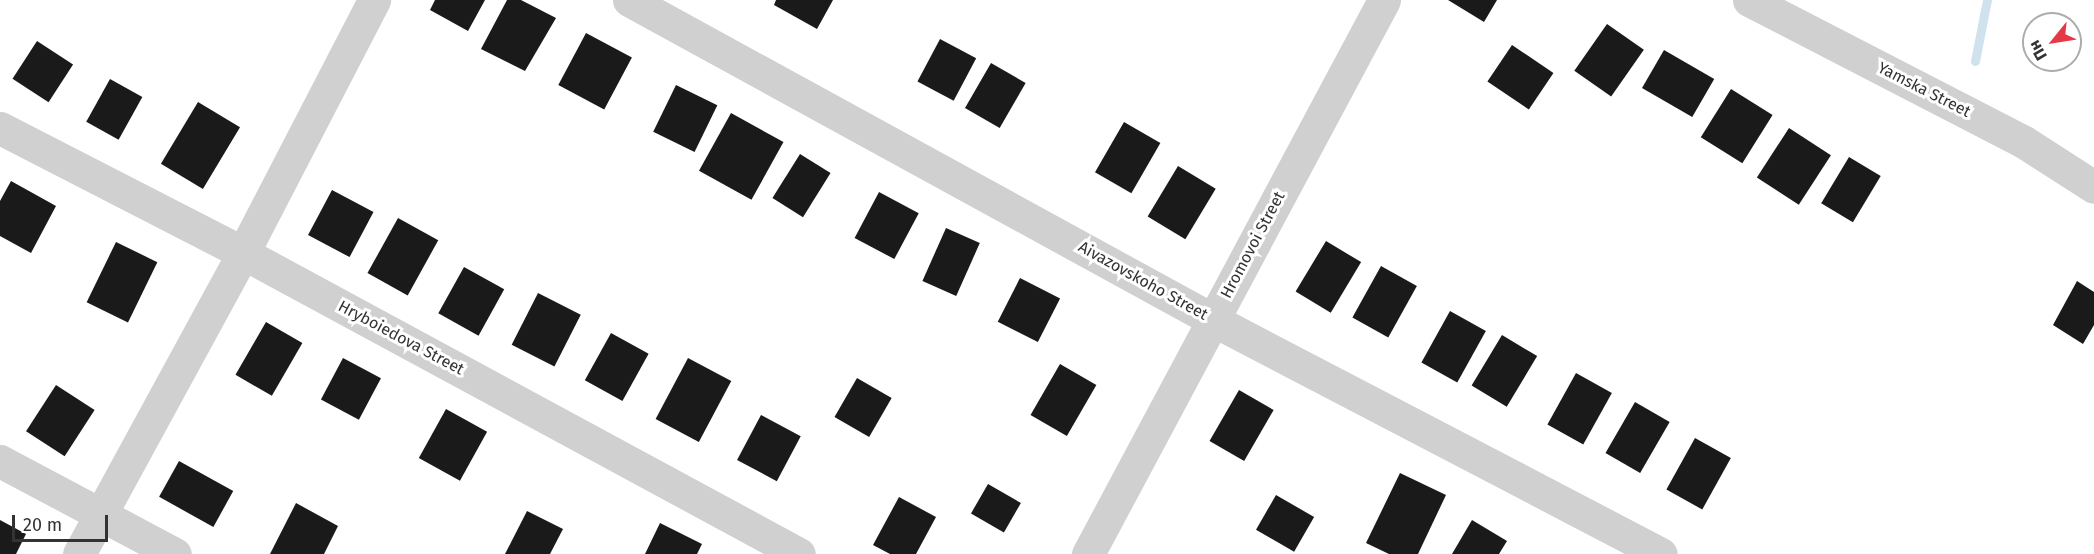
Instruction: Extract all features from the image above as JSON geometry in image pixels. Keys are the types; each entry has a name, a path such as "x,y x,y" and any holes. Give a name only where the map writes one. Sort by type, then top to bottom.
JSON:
{"street":[{"path":"79,554 243,253 374,0"},
{"name":"Aivazovskoho Street","path":"629,0 1213,320 1661,554"},
{"name":"Hromovoi Street","path":"1088,554 1384,0"},
{"name":"Yamska Street","path":"1749,0 2024,142 2094,187"},
{"name":"Hryboiedova Street","path":"0,128 243,253 799,554"},
{"path":"0,461 103,513 175,554"}],"building":[{"path":"435,0 485,0 468,31 430,10"},
{"path":"507,0 521,0 556,18 525,71 481,49"},
{"path":"776,0 833,0 817,29 774,5"},
{"path":"1448,0 1497,0 1484,22"},
{"path":"1607,24 1644,50 1611,97 1574,71"},
{"path":"586,33 632,57 604,110 558,85"},
{"path":"940,39 976,58 954,101 917,81"},
{"path":"37,41 73,64 49,102 12,79"},
{"path":"1512,45 1553,73 1529,109 1487,81"},
{"path":"1664,50 1714,79 1692,117 1642,88"},
{"path":"991,63 1026,83 1000,128 965,108"},
{"path":"110,79 142,97 119,140 86,122"},
{"path":"676,85 717,105 695,152 653,132"},
{"path":"1731,89 1773,115 1742,163 1701,137"},
{"path":"198,102 240,127 203,189 161,164"},
{"path":"731,113 783,142 751,200 699,171"},
{"path":"1124,122 1160,143 1131,193 1095,172"},
{"path":"1789,128 1831,155 1799,205 1757,177"},
{"path":"800,154 831,173 803,217 772,198"},
{"path":"1849,157 1881,176 1853,222 1821,203"},
{"path":"1178,166 1216,189 1185,239 1148,217"},
{"path":"11,181 56,206 31,253 0,236 0,201"},
{"path":"332,190 373,212 350,257 308,235"},
{"path":"879,192 919,213 894,259 855,238"},
{"path":"398,218 438,240 408,295 367,273"},
{"path":"946,228 980,243 956,296 922,281"},
{"path":"1326,241 1361,262 1331,313 1296,292"},
{"path":"116,242 157,262 128,322 87,302"},
{"path":"1381,266 1417,286 1388,337 1352,318"},
{"path":"464,267 504,289 479,336 438,313"},
{"path":"1020,278 1060,298 1038,342 998,322"},
{"path":"2077,281 2094,292 2094,325 2083,344 2053,325"},
{"path":"538,293 581,315 554,366 512,345"},
{"path":"1450,311 1486,331 1457,382 1421,363"},
{"path":"266,322 302,343 272,396 236,375"},
{"path":"611,333 649,354 622,401 585,380"},
{"path":"1502,335 1537,356 1507,407 1472,386"},
{"path":"343,358 381,378 359,420 321,399"},
{"path":"688,358 731,381 699,442 656,419"},
{"path":"1060,364 1096,385 1067,436 1030,415"},
{"path":"1576,373 1612,393 1583,444 1547,425"},
{"path":"857,378 892,398 869,437 834,417"},
{"path":"56,385 95,410 65,456 26,431"},
{"path":"1239,390 1274,410 1244,461 1210,441"},
{"path":"1635,402 1670,422 1640,473 1606,453"},
{"path":"446,409 487,432 460,481 419,458"},
{"path":"761,415 801,436 777,481 737,460"},
{"path":"1695,438 1731,458 1702,509 1666,490"},
{"path":"179,461 233,491 213,527 159,497"},
{"path":"1400,473 1446,495 1418,554 1389,554 1366,543"},
{"path":"988,484 1021,503 1004,532 971,513"},
{"path":"1276,495 1314,517 1294,552 1256,530"},
{"path":"899,497 936,517 916,554 890,554 873,545"},
{"path":"296,503 338,526 324,554 270,554"},
{"path":"527,511 563,529 550,554 505,554"},
{"path":"0,520 26,534 16,554 0,554"},
{"path":"1472,520 1507,541 1499,554 1452,554"},
{"path":"660,523 702,544 697,554 645,554"}],"waterway":[{"path":"1975,61 1987,0"}]}
